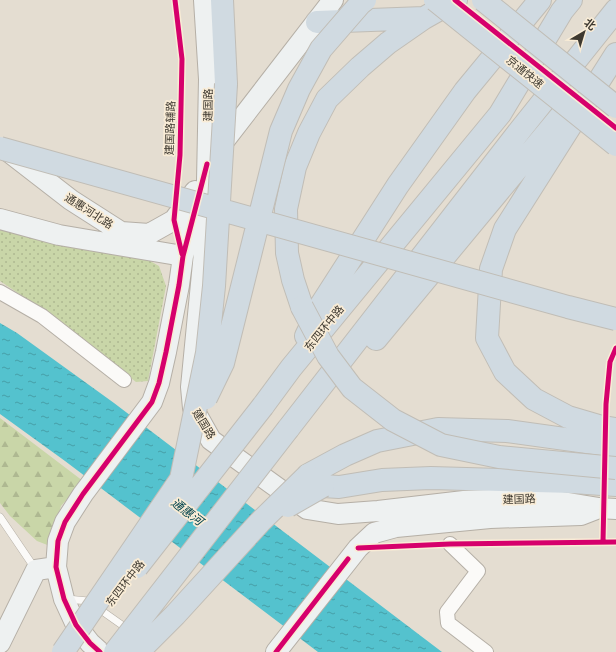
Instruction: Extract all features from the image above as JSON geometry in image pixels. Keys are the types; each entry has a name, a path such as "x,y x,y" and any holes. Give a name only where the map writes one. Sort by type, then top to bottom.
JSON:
{"highway":[{"path":"63,652 180,479 208,353 214,286 226,84 222,0"},
{"path":"190,432 223,363 281,130 299,89 321,49 365,0"},
{"path":"316,22 429,9 456,0"},
{"path":"483,0 616,107"},
{"path":"291,368 321,305 398,185 465,91 540,0"},
{"name":"东四环中路","path":"86,650 291,368 500,114 562,11 571,0"},
{"path":"429,9 360,67 327,99 309,133 295,167 286,209 287,253 293,280 302,307 328,356 352,388 392,420 441,444 499,457 616,479"},
{"name":"京通快速","path":"429,9 616,145"},
{"path":"116,652 521,129 616,10"},
{"path":"302,411 365,352 461,238 616,49"},
{"path":"616,54 505,229 491,269 487,338 505,372 534,399 601,433 616,446"},
{"path":"0,148 568,307 616,318"},
{"path":"568,307 616,328"},
{"path":"144,650 260,522 315,480 345,454 377,442 438,429 601,433"},
{"path":"315,480 339,487 382,480 431,478 573,482 616,479"}],"street":[{"name":"建国路","path":"204,0 209,79 206,232 191,387 193,408 211,440 307,509 338,514 464,501 538,498 607,509"},
{"path":"86,650 64,598 56,567 58,541 66,522 83,494 152,402 159,384 179,285 183,256 207,164 241,118 334,0"},
{"name":"通惠河北路","path":"0,142 9,151 71,200 121,232 149,234 174,220 194,194 207,164"},
{"name":"通惠河北路","path":"0,219 59,235 183,256"},
{"path":"0,292 42,316 124,380"},
{"path":"277,650 348,559 374,533 396,527 490,518 581,515 607,509"},
{"path":"450,544 478,571 447,612 448,624 486,652"},
{"path":"0,643 36,570 56,567"},
{"path":"56,652 76,625"}],"lane":[{"path":"0,517 36,570"},
{"path":"64,598 88,601 126,628 144,650"}],"green space":[{"path":"0,226 136,253 159,266 166,286 148,381 136,382 52,316 0,281"},
{"path":"0,418 83,481 61,506 50,546 37,541 10,516 0,503"}],"water":[{"name":"通惠河","path":"0,323 17,333 114,403 442,652 318,652 65,461 0,414"}],"cycle path":[{"name":"建国路辅路","path":"175,0 182,59 180,155 174,220 182,254"},
{"path":"455,0 616,128"},
{"path":"100,652 90,643 76,625 64,599 56,567 58,541 65,522 83,494 152,402 159,383 166,352 183,256 207,164"},
{"path":"603,542 606,404 610,362 616,348"},
{"path":"358,548 450,544 616,542"},
{"path":"276,652 348,559"}]}
